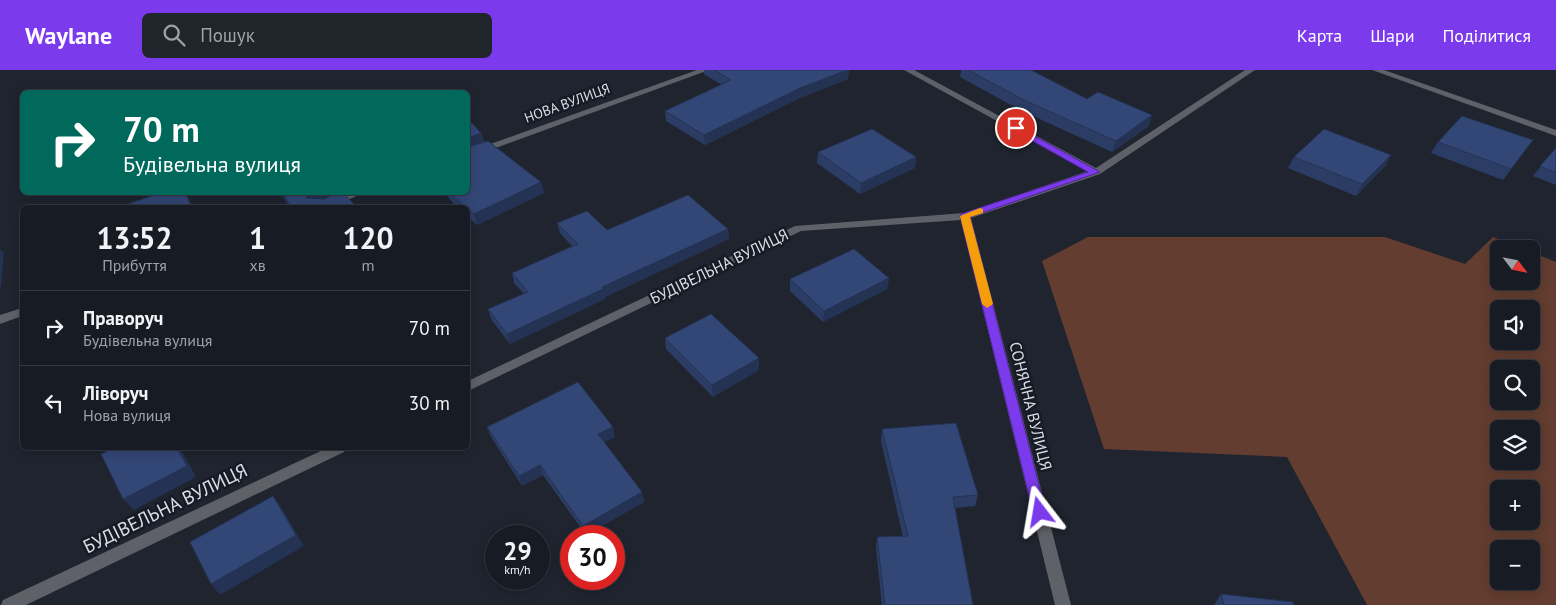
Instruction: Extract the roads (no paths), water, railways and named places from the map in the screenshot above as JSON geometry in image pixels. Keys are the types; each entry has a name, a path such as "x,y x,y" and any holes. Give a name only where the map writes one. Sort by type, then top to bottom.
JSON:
{"street":[{"name":"НОВА ВУЛИЦЯ","path":"470,154 706,70"},
{"path":"908,70 1096,172"},
{"name":"БУДІВЕЛЬНА ВУЛИЦЯ","path":"470,385 799,228 965,216 1096,172 1252,70"},
{"path":"1376,70 1556,133"},
{"path":"326,205 353,195"},
{"name":"СОНЯЧНА ВУЛИЦЯ","path":"965,216 1063,605"},
{"path":"0,320 20,313"},
{"name":"БУДІВЕЛЬНА ВУЛИЦЯ","path":"9,605 335,450"}]}
